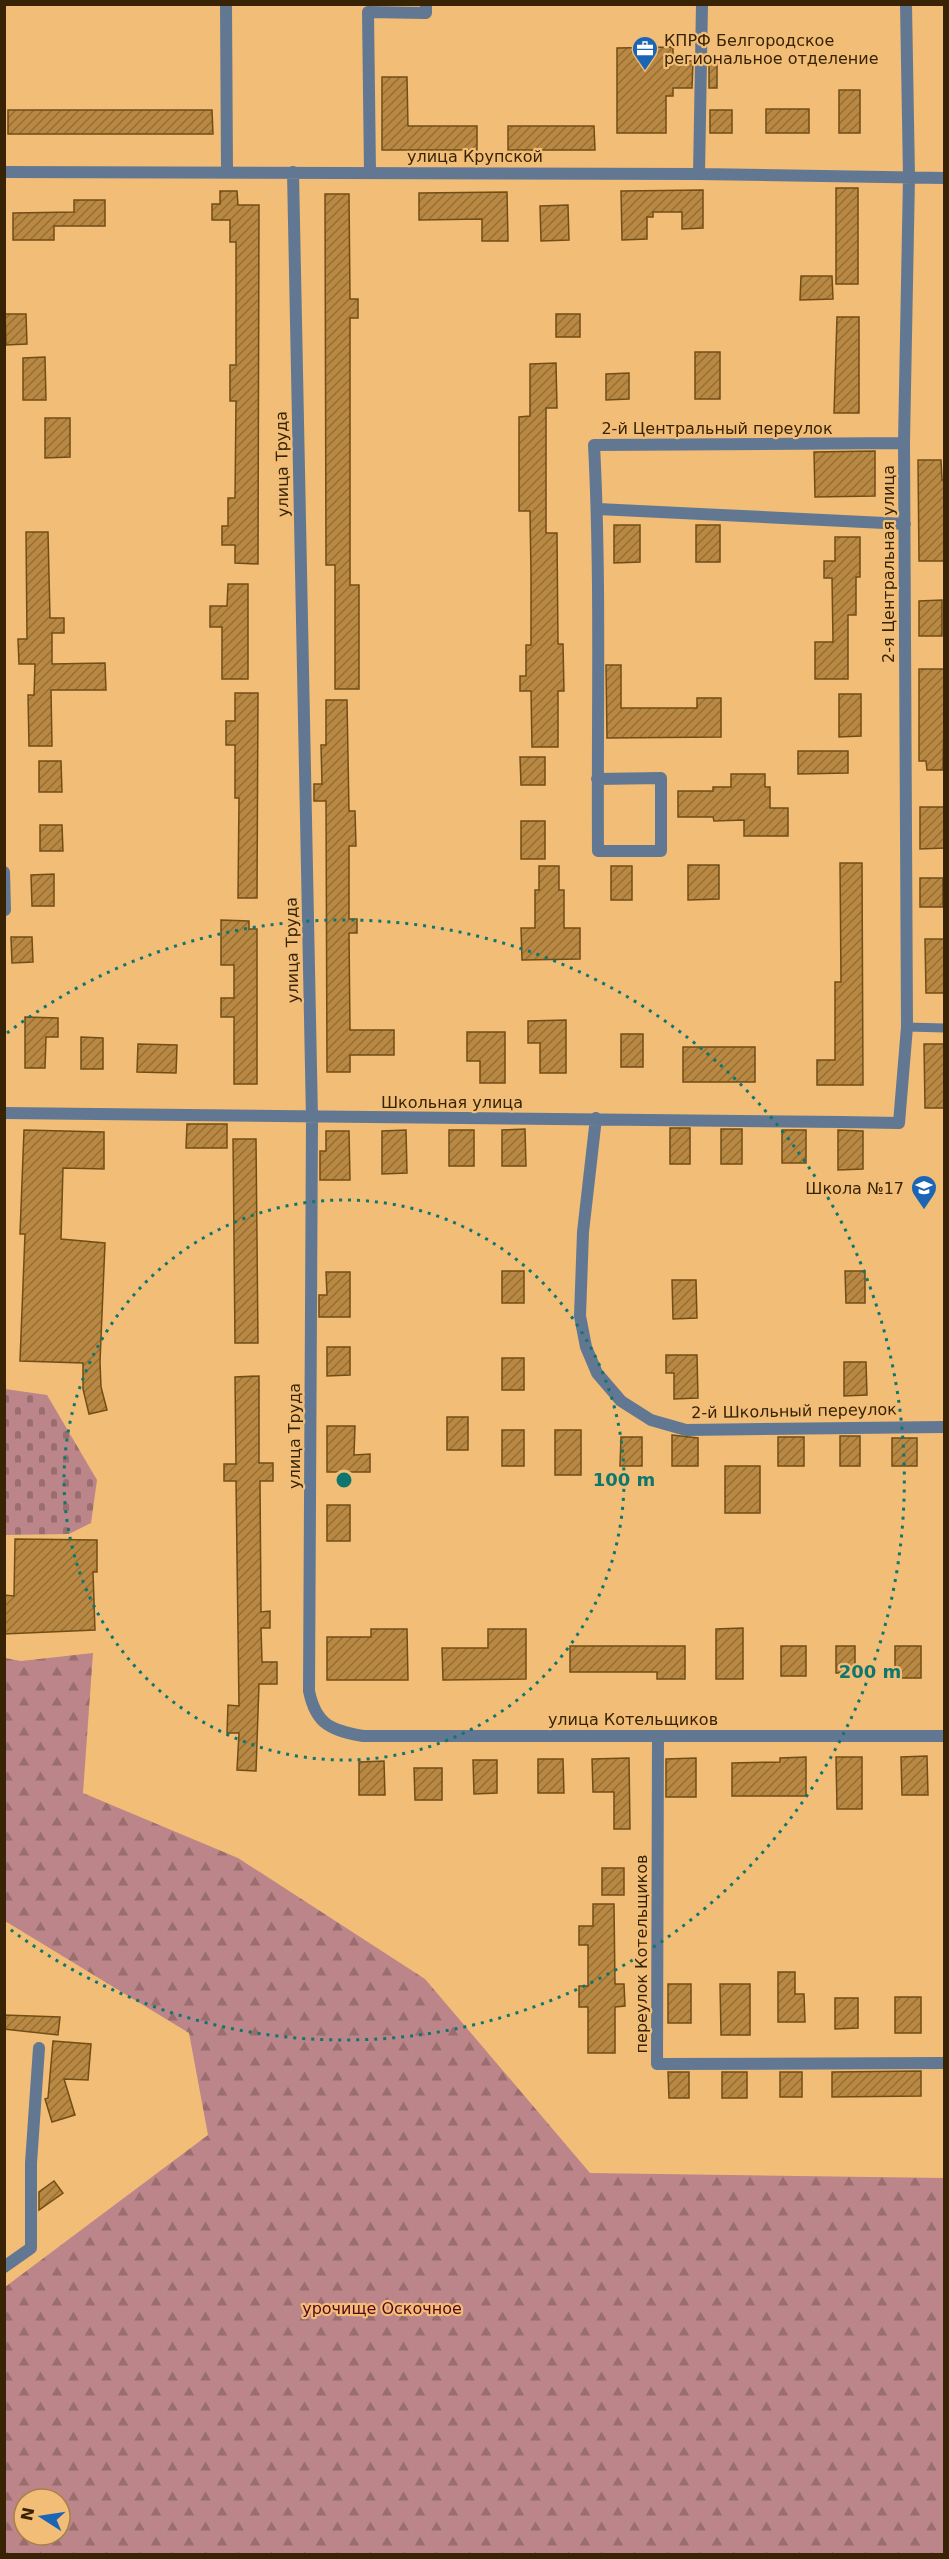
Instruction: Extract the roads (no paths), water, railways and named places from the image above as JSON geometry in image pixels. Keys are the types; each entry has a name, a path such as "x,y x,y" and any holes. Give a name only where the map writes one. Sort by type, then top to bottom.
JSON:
{"street":[{"path":"226,4 227,172"},
{"path":"370,173 368,12 426,13 426,4"},
{"path":"699,174 702,4"},
{"name":"2-я Центральная улица","path":"900,1123 907,1027 904,443 909,177 906,4"},
{"name":"улица Крупской","path":"4,172 699,174 945,178"},
{"name":"улица Труда","path":"292,172 312,1118 309,1691 313,1709 324,1723"},
{"name":"2-й Центральный переулок","path":"597,778 661,778 661,851 598,851 597,778 598,508 594,445 904,443"},
{"path":"598,508 904,524"},
{"path":"4,872 5,910"},
{"name":"Школьная улица","path":"4,1113 900,1123"},
{"name":"2-й Школьный переулок","path":"596,1118 583,1232 580,1316 586,1347 597,1373 621,1401 651,1420 686,1430 945,1426"},
{"name":"улица Котельщиков","path":"324,1723 339,1732 363,1736 945,1736"},
{"name":"переулок Котельщиков","path":"658,1736 657,2064 945,2063"},
{"path":"4,2267 31,2248 31,2163 39,2048"}],"lane":[{"path":"907,1027 945,1028"}],"place":[{"name":"КПРФ Белгородское региональное отделение","path":"645,72"},
{"name":"Школа №17","path":"924,1211"}],"park label":[{"name":"урочище Оскочное","path":"382,2308"}]}
